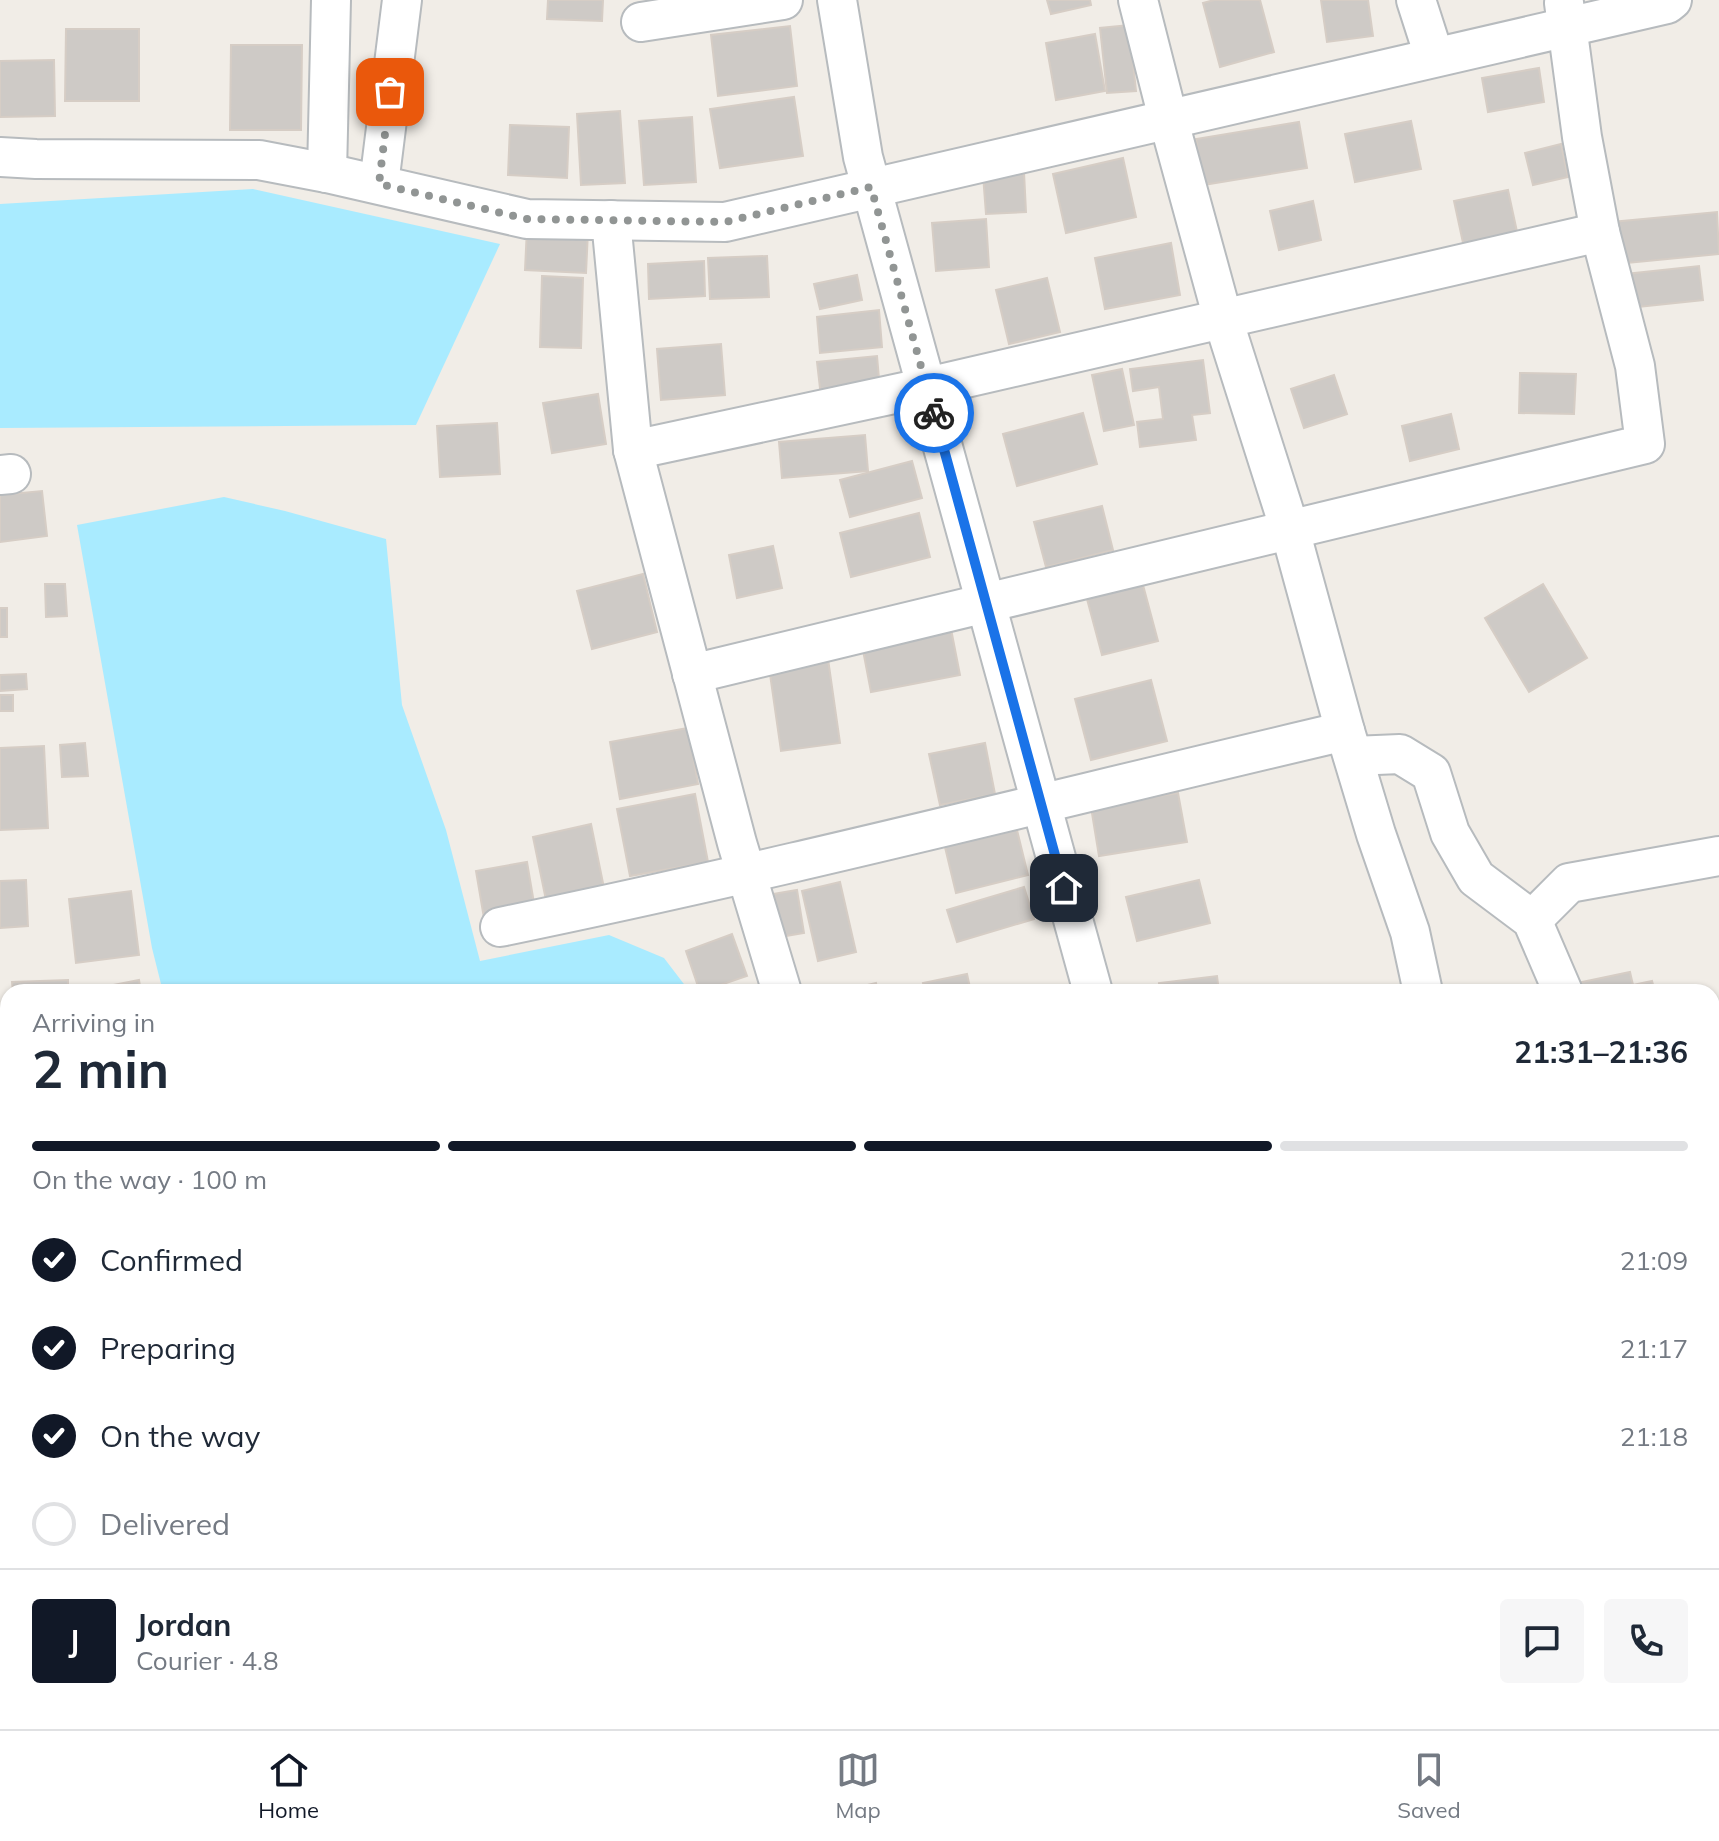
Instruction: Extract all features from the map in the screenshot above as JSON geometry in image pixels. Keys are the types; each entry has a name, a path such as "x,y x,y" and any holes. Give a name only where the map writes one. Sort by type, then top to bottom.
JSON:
{"street":[{"path":"327,173 331,0"},
{"path":"379,184 402,0"},
{"path":"641,22 783,0"},
{"path":"837,0 863,157 1091,984"},
{"path":"1138,0 1223,319 1290,530 1376,834 1410,932 1421,984"},
{"path":"1416,0 1434,56"},
{"path":"0,157 259,160 527,219 725,222 1434,56 1566,13 1667,4 1672,0"},
{"path":"692,674 1645,444 1635,366 1600,232 1582,137 1566,13"},
{"path":"611,220 633,450 746,873 780,984"},
{"path":"633,450 927,387 1600,232"},
{"path":"500,927 637,899 1041,803 1349,743 1400,754 1431,773 1450,833 1476,878 1532,920 1560,984"},
{"path":"1532,920 1569,883 1719,856"}],"water":[{"path":"253,189 500,244 416,425 0,428 0,204"},
{"path":"224,497 386,539 402,705 446,830 480,961 609,935 664,958 684,984 161,984 77,525"}],"building":[{"path":"548,0 603,0 602,21 547,19"},
{"path":"1047,0 1090,0 1091,5 1051,14"},
{"path":"1214,0 1260,0 1274,52 1220,67 1203,3"},
{"path":"1321,0 1368,0 1373,36 1327,42"},
{"path":"1129,25 1136,91 1107,93 1100,28"},
{"path":"790,26 797,86 718,96 711,35"},
{"path":"66,29 139,29 139,101 65,101"},
{"path":"1095,34 1105,91 1056,100 1046,43"},
{"path":"231,45 302,45 301,130 230,130"},
{"path":"54,60 55,116 0,117 0,61"},
{"path":"1539,68 1544,102 1488,112 1482,78"},
{"path":"794,97 803,156 720,168 710,109"},
{"path":"620,111 625,183 581,185 577,114"},
{"path":"692,117 696,182 644,185 639,121"},
{"path":"1411,121 1421,169 1355,182 1345,134"},
{"path":"1299,122 1307,168 1203,185 1196,139"},
{"path":"510,125 569,127 567,178 508,175"},
{"path":"1561,144 1568,177 1533,185 1525,153"},
{"path":"1123,158 1136,217 1066,233 1053,174"},
{"path":"1024,172 1026,212 986,214 983,175"},
{"path":"1508,190 1519,241 1465,252 1454,201"},
{"path":"1313,201 1321,240 1279,250 1270,211"},
{"path":"1717,212 1719,254 1617,264 1612,222"},
{"path":"986,219 989,267 936,271 932,223"},
{"path":"527,228 588,231 586,273 525,270"},
{"path":"1171,243 1180,295 1105,309 1095,258"},
{"path":"767,256 769,297 710,299 708,258"},
{"path":"704,261 705,296 649,299 648,264"},
{"path":"1699,266 1703,300 1629,308 1626,274"},
{"path":"857,275 862,300 820,309 814,284"},
{"path":"542,276 583,278 581,348 540,347"},
{"path":"1047,278 1060,332 1009,344 996,290"},
{"path":"879,310 882,347 820,353 817,317"},
{"path":"721,344 725,395 661,400 657,349"},
{"path":"877,356 880,390 821,397 817,362"},
{"path":"1203,360 1210,413 1192,415 1196,440 1140,447 1137,422 1163,419 1159,387 1133,391 1130,369"},
{"path":"1122,369 1134,425 1104,431 1092,375"},
{"path":"1520,373 1576,374 1574,414 1519,413"},
{"path":"1334,375 1347,414 1304,428 1291,389"},
{"path":"598,394 606,444 552,453 543,403"},
{"path":"1083,413 1097,464 1017,486 1003,434"},
{"path":"1451,414 1459,449 1410,461 1402,426"},
{"path":"497,423 500,474 440,477 437,426"},
{"path":"865,435 868,471 782,478 779,442"},
{"path":"912,461 922,498 850,517 840,480"},
{"path":"42,491 47,536 0,542 0,495"},
{"path":"1102,506 1113,550 1046,567 1034,522"},
{"path":"919,513 930,557 851,577 840,533"},
{"path":"773,546 782,588 737,598 729,555"},
{"path":"643,574 657,632 592,649 577,591"},
{"path":"45,584 65,584 67,616 46,617"},
{"path":"1543,584 1587,658 1529,692 1485,618"},
{"path":"1143,585 1158,641 1102,655 1087,599"},
{"path":"0,608 7,608 7,637 0,637"},
{"path":"951,629 960,675 871,692 862,645"},
{"path":"828,659 840,743 781,751 769,667"},
{"path":"26,674 27,689 0,691 0,675"},
{"path":"1151,680 1167,741 1091,760 1075,699"},
{"path":"0,695 13,695 13,711 0,711"},
{"path":"688,728 698,784 620,799 610,742"},
{"path":"85,743 88,776 62,777 60,745"},
{"path":"985,743 995,794 940,805 929,754"},
{"path":"44,746 48,828 0,830 0,748"},
{"path":"1178,793 1187,842 1099,856 1091,807"},
{"path":"695,794 708,862 630,876 617,809"},
{"path":"591,824 604,888 546,900 533,837"},
{"path":"1016,826 1028,875 956,893 944,843"},
{"path":"527,862 535,909 484,918 476,871"},
{"path":"26,880 28,926 0,928 0,881"},
{"path":"1199,880 1210,923 1137,941 1126,897"},
{"path":"840,882 856,952 818,961 802,891"},
{"path":"1024,887 1034,919 957,942 947,910"},
{"path":"797,890 804,933 774,938 767,895"},
{"path":"131,891 139,955 76,963 69,899"},
{"path":"732,934 747,976 724,984 697,984 686,951"},
{"path":"1630,972 1633,984 1577,984"},
{"path":"967,974 969,984 923,984"},
{"path":"1217,976 1218,984 1159,984"},
{"path":"68,980 68,984 12,984"},
{"path":"139,980 140,984 118,984"}],"way so far":[{"path":"390,92 379,184 527,219 725,222 871,187 934,413"}],"route":[{"path":"934,413 1064,888"}]}
